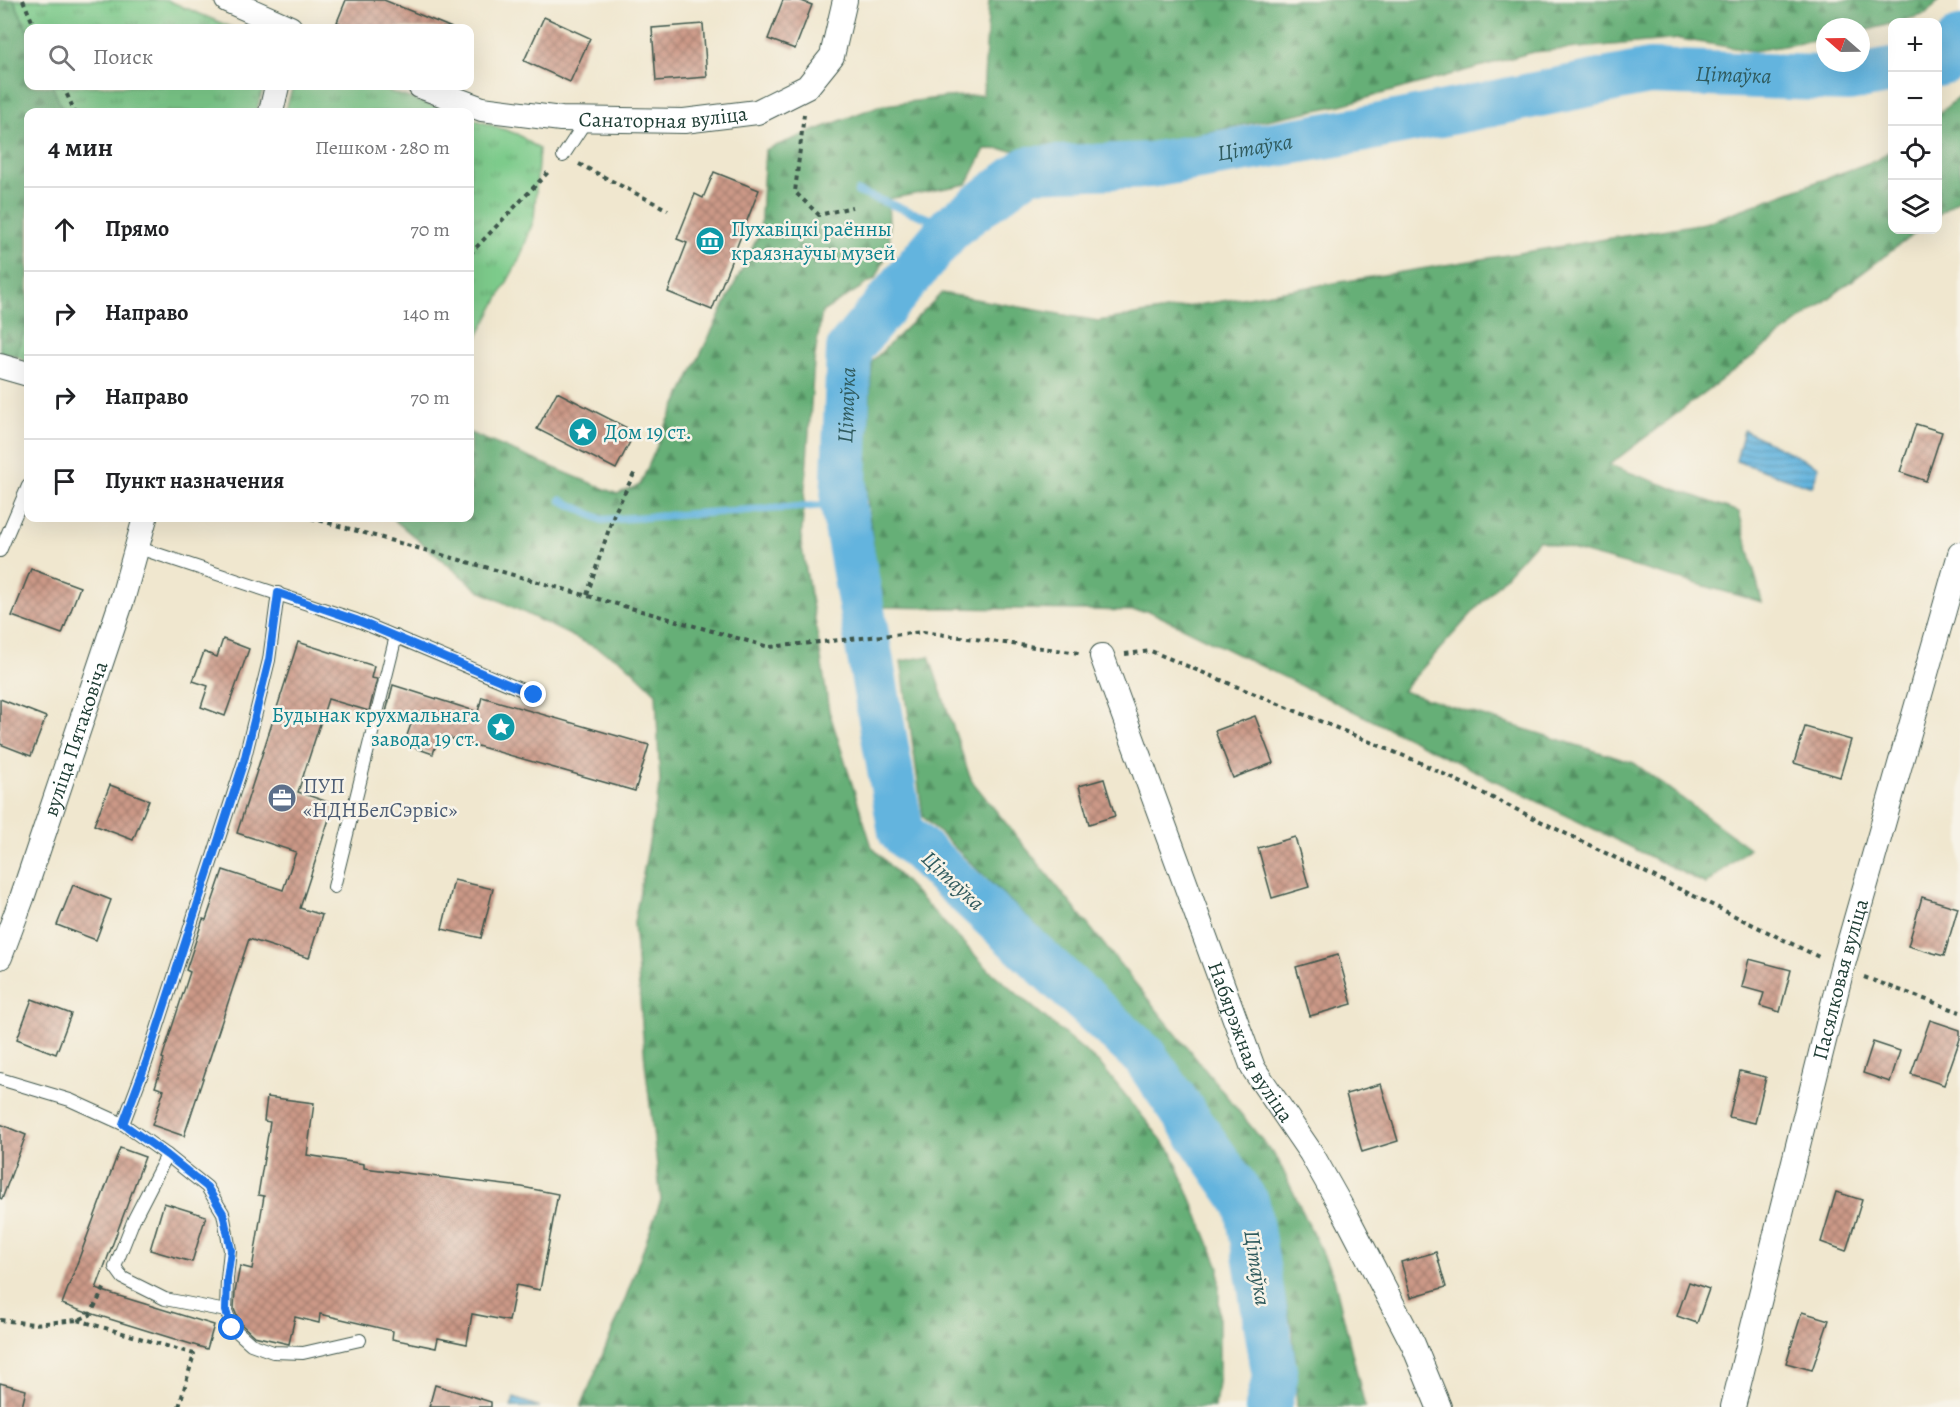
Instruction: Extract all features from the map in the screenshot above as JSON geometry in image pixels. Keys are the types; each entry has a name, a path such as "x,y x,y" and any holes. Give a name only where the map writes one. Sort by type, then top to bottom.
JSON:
{"street":[{"path":"227,0 281,24"},
{"name":"Санаторная вуліца","path":"431,90 482,109 561,119 684,121 757,112 807,87 832,56 845,0"},
{"path":"272,108 276,90"},
{"path":"0,366 24,373"},
{"name":"вуліца Пятаковіча","path":"0,957 123,597 144,522"},
{"name":"Пасялковая вуліца","path":"1733,1407 1842,969 1960,554"},
{"name":"Набярэжная вуліца","path":"1102,656 1253,1068 1311,1153 1347,1217 1413,1344 1439,1407"}],"lane":[{"path":"563,156 587,119"},
{"path":"0,551 24,495"},
{"path":"136,548 356,620 534,695"},
{"path":"123,1124 150,1052 244,761 269,660 278,593"},
{"path":"334,887 396,636"},
{"path":"0,1078 70,1100 123,1124 207,1187 223,1213 231,1250 226,1311 232,1328 251,1344 273,1352 303,1353 360,1340"},
{"path":"167,1155 134,1219 115,1267 123,1278 165,1299 226,1311"}],"path":[{"path":"23,0 33,24"},
{"path":"807,87 795,192 819,215 852,207"},
{"path":"65,90 73,108"},
{"path":"474,250 563,156 668,210"},
{"path":"587,595 614,514 636,470"},
{"path":"325,522 769,647 923,632 1102,656 1151,651 1421,763 1842,969 1960,1012"},
{"path":"0,1320 34,1324 78,1320 90,1315 115,1267"},
{"path":"78,1320 194,1354 179,1407"}],"green space":[{"path":"0,0 14,0 24,24 24,90 54,90 62,108 24,108 24,331 16,356 0,352"},
{"path":"14,0 167,0 224,24 24,24"},
{"path":"989,0 1939,0 1926,14 1912,18 1888,18 1888,25 1870,30 1870,18 1816,18 1816,40 1753,51 1680,39 1533,52 1341,105 1124,149 1054,151 985,149 967,184 888,199 890,247 876,278 822,312 814,362 801,543 829,711 872,847 989,970 1101,1065 1172,1153 1219,1267 1219,1374 1215,1407 581,1407 622,1308 661,1200 645,1062 634,923 660,783 656,693 623,661 478,590 397,522 474,522 474,435 617,494 640,485 667,423 760,232 765,150 878,106 946,97 983,95"},
{"path":"54,90 263,90 257,108 62,108"},
{"path":"292,90 384,90 440,108 286,108"},
{"path":"1960,96 1960,198 1942,212 1942,126 1942,111"},
{"path":"474,119 517,134 539,149 534,219 520,258 474,344"},
{"path":"1888,152 1888,234 1914,234 1609,465 1739,512 1762,602 1538,540 1402,691 1634,763 1749,848 1706,884 1149,611 881,607 865,483 872,361 942,293 1098,321 1705,223 1879,159"},
{"path":"24,331 24,360 16,356"},
{"path":"929,656 971,780 1278,1160 1334,1278 1365,1407 1297,1407 1293,1334 1261,1192 1155,1041 923,817 901,661"}],"water":[{"path":"1744,430 1819,467 1812,487 1736,461"},
{"path":"514,1398 540,1407 511,1407"}],"building":[{"path":"346,0 384,0 442,24 342,24 337,22"},
{"path":"783,0 799,0 812,5 795,49 768,39"},
{"path":"544,17 590,38 570,82 524,61"},
{"path":"703,24 707,77 656,81 652,28"},
{"name":"Пухавіцкі раённы краязнаўчы музей","path":"714,172 759,190 712,310 668,292 687,243 677,239 695,194 703,198"},
{"path":"557,392 635,432 616,469 537,429"},
{"path":"1916,424 1942,432 1926,481 1900,472"},
{"path":"31,569 80,587 62,634 12,616"},
{"path":"223,639 249,649 225,716 201,707 208,686 193,681 204,652 217,657"},
{"path":"298,642 374,666 371,678 377,679 369,711 328,699 298,792 334,804 300,908 322,915 309,958 249,939 184,1136 152,1125 164,1090 155,1087 190,972 186,970 203,919 206,920 223,870 283,890 296,852 237,833"},
{"path":"393,685 478,712 482,697 649,745 635,791 439,735 433,754 404,744 411,724 385,716"},
{"path":"0,699 46,717 31,756 0,744"},
{"path":"1255,716 1273,763 1233,778 1215,731"},
{"path":"1805,727 1851,740 1840,777 1794,763"},
{"path":"1104,779 1115,816 1089,824 1079,786"},
{"path":"110,785 149,800 133,840 94,825"},
{"path":"1295,837 1309,887 1272,898 1258,848"},
{"path":"454,880 493,889 481,938 442,929"},
{"path":"73,885 111,900 96,940 57,925"},
{"path":"1922,897 1958,908 1944,956 1908,946"},
{"path":"1338,955 1352,1004 1310,1016 1296,967"},
{"path":"1749,959 1791,970 1780,1012 1760,1006 1764,993 1742,987"},
{"path":"32,999 71,1014 56,1054 17,1039"},
{"path":"1930,1020 1960,1030 1960,1039 1944,1085 1911,1074"},
{"path":"1873,1042 1900,1051 1890,1082 1863,1073"},
{"path":"1740,1071 1766,1077 1755,1123 1729,1117"},
{"path":"1381,1084 1398,1141 1362,1152 1346,1094"},
{"path":"267,1097 314,1103 307,1155 364,1164 364,1168 522,1187 558,1194 540,1290 516,1285 509,1321 472,1314 467,1344 438,1338 436,1348 392,1339 393,1331 320,1314 319,1323 295,1317 289,1344 254,1336 240,1323 234,1309 240,1266 252,1269 264,1196 258,1195 270,1122 264,1121"},
{"path":"0,1124 26,1135 2,1199 0,1198"},
{"path":"120,1148 145,1157 96,1289 214,1325 207,1349 62,1304"},
{"path":"1836,1192 1862,1200 1846,1251 1821,1242"},
{"path":"164,1203 206,1216 192,1262 150,1250"},
{"path":"1436,1252 1446,1287 1411,1297 1401,1262"},
{"path":"1689,1282 1709,1289 1697,1323 1677,1316"},
{"path":"1802,1312 1829,1320 1812,1370 1786,1363"},
{"path":"0,1383 26,1390 22,1407 0,1407"},
{"path":"435,1385 491,1402 491,1407 429,1407"}],"waterway":[{"name":"Цітаўка","path":"1942,63 1945,62 1960,39"},
{"name":"Цітаўка","path":"1268,1407 1275,1377 1247,1204 1144,1056 901,832 843,504 849,349 951,227 1028,169 1150,165 1366,129 1649,72 1848,79 1888,72"},
{"path":"858,192 951,227"},
{"path":"561,500 602,520 843,504"}],"place":[{"name":"Пухавіцкі раённы краязнаўчы музей","path":"710,241"},
{"name":"Дом 19 ст.","path":"583,432"},
{"name":"Будынак крухмальнага завода 19 ст.","path":"501,727"},
{"name":"ПУП «НДНБелСэрвіс»","path":"282,798"}],"route":[{"path":"232,1328 226,1311 231,1250 223,1213 207,1187 123,1124 146,1063 244,761 269,660 278,593 356,620 534,695"}]}
